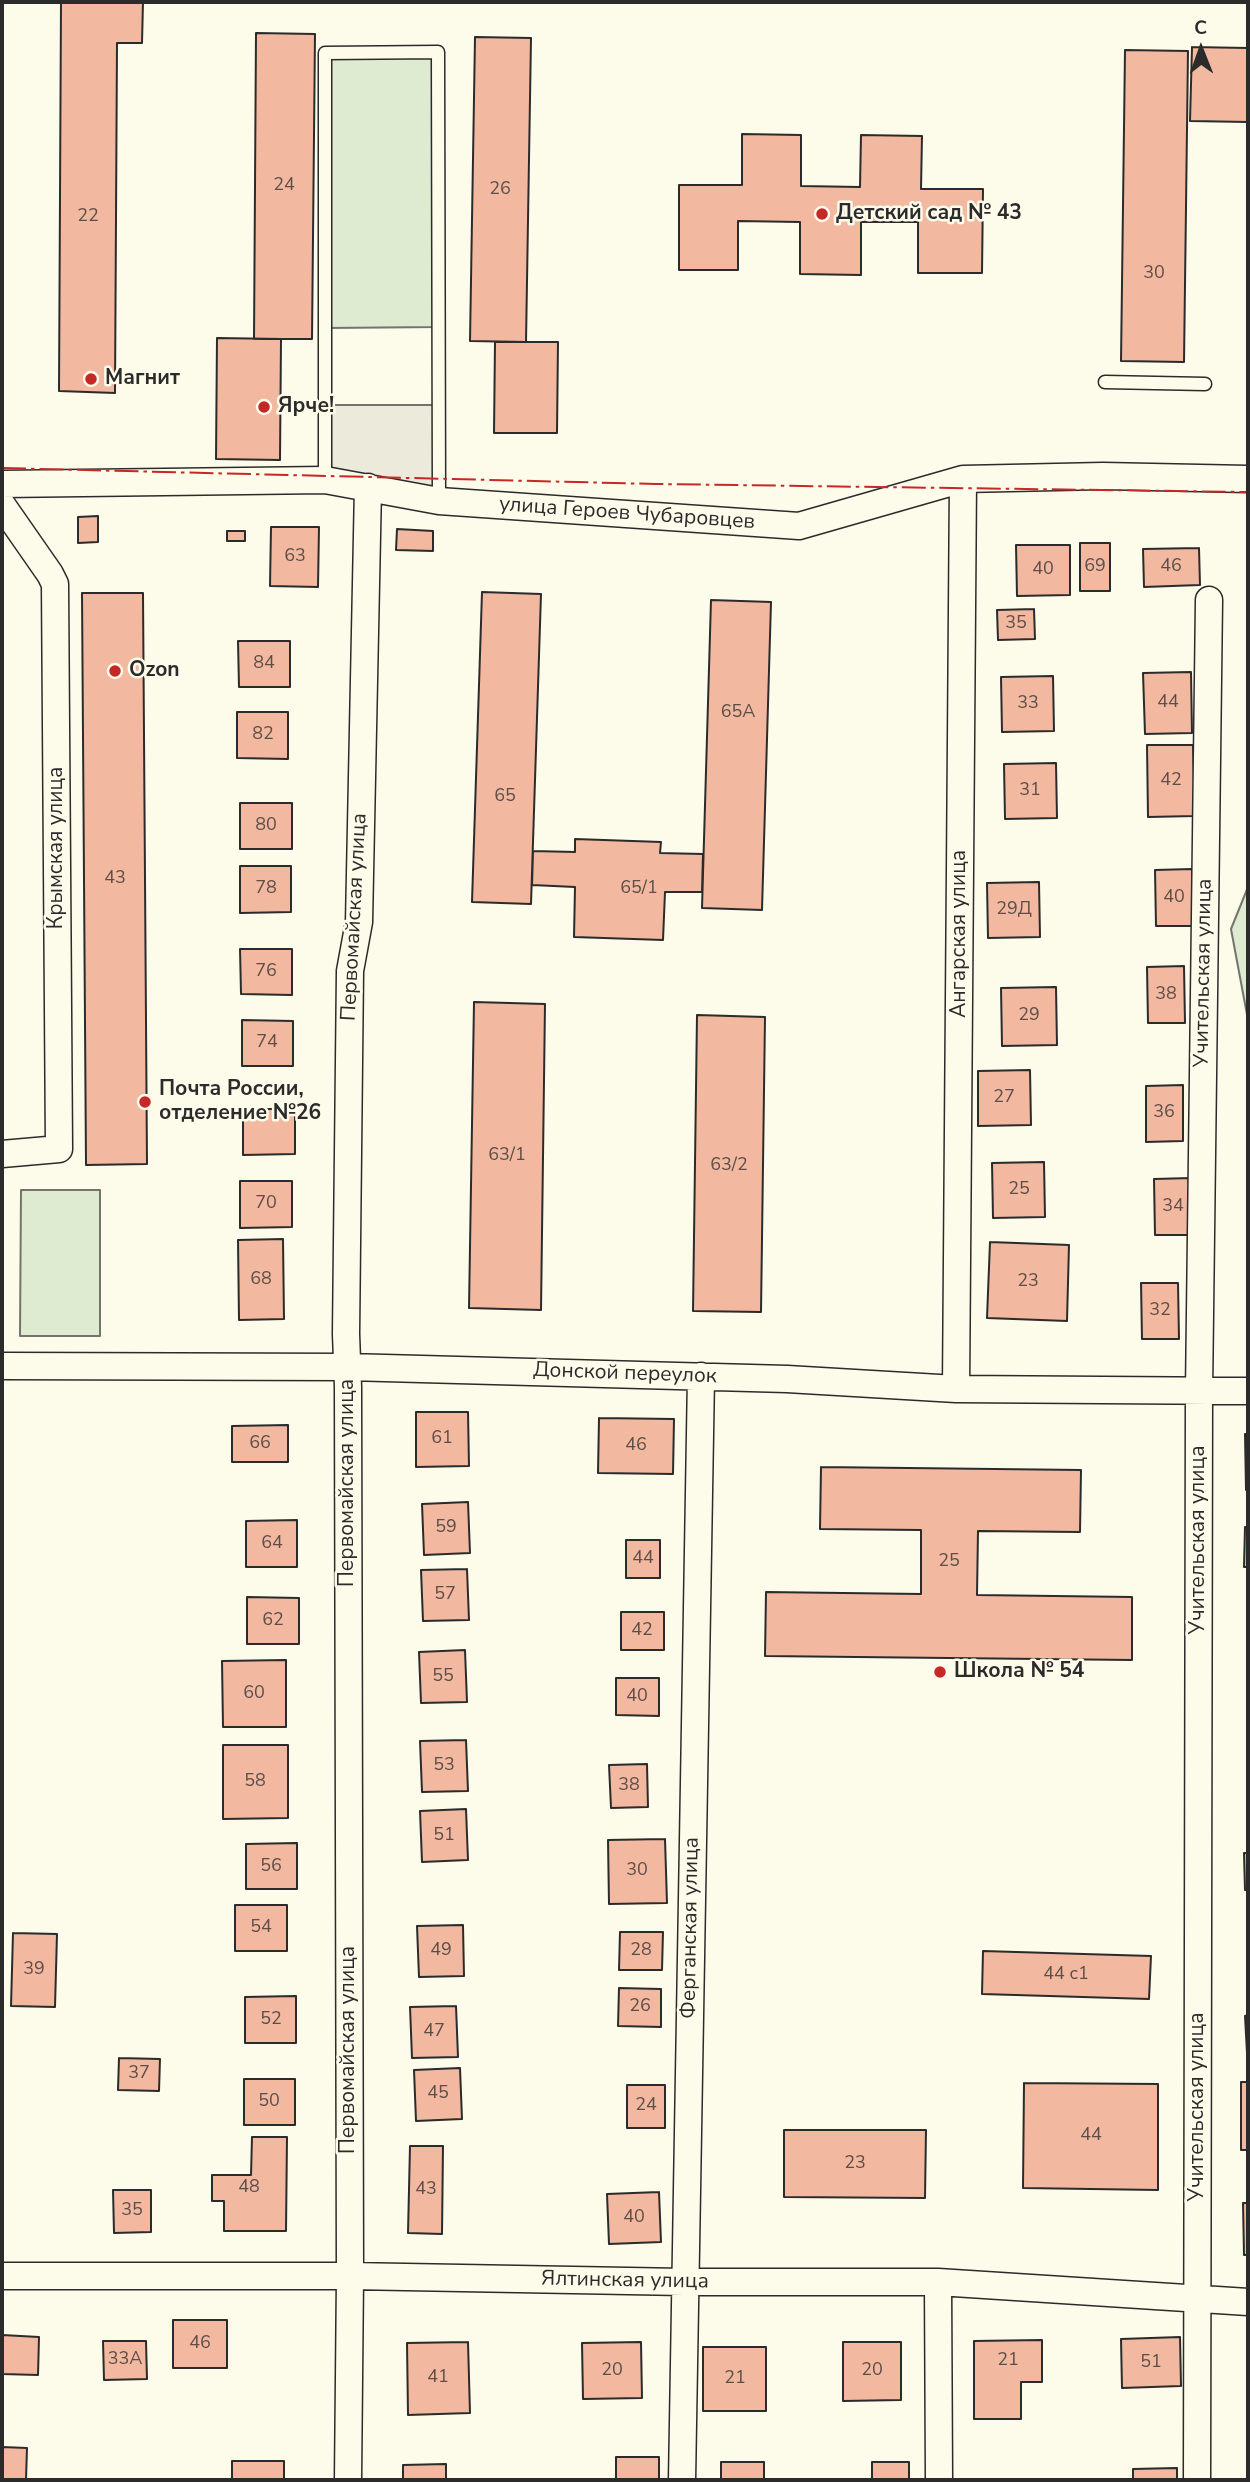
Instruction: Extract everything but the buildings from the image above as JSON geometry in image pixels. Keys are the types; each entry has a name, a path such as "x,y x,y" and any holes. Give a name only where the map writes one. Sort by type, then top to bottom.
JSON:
{"street":[{"name":"улица Героев Чубаровцев","path":"2,484 325,480 439,500 799,526 963,479 1103,476 1248,479"},
{"name":"Ангарская улица","path":"956,1390 963,479"},
{"name":"Первомайская улица","path":"348,2480 350,2276 346,1320 350,971 359,922 368,487"},
{"name":"Крымская улица","path":"2,505 55,584 59,1149 2,1153"},
{"name":"Учительская улица","path":"1197,2480 1199,1392 1209,600"},
{"name":"Донской переулок","path":"2,1366 348,1367 701,1376 956,1390 1248,1391"},
{"name":"Ферганская улица","path":"682,2480 701,1376"},
{"name":"Ялтинская улица","path":"2,2276 350,2276 684,2282 938,2282 1197,2301 1248,2302"},
{"path":"938,2282 939,2480"}],"lane":[{"path":"325,480 325,53 438,52 439,500"},
{"path":"1105,382 1205,384"}],"green space":[{"path":"325,53 437,53 439,327 326,328"},
{"path":"1248,887 1248,1020 1231,929"},
{"path":"21,1190 100,1190 100,1336 20,1336"}],"shaded area":[{"path":"326,405 440,405 439,501 325,480"}],"power":[{"path":"2,468 656,484 1248,492"}],"place":[{"name":"Детский сад № 43","path":"822,214"},
{"name":"Магнит","path":"91,379"},
{"name":"Ярче!","path":"264,407"},
{"name":"Ozon","path":"115,671"},
{"name":"Почта России, отделение №26","path":"145,1102"},
{"name":"Школа № 54","path":"940,1672"}]}
